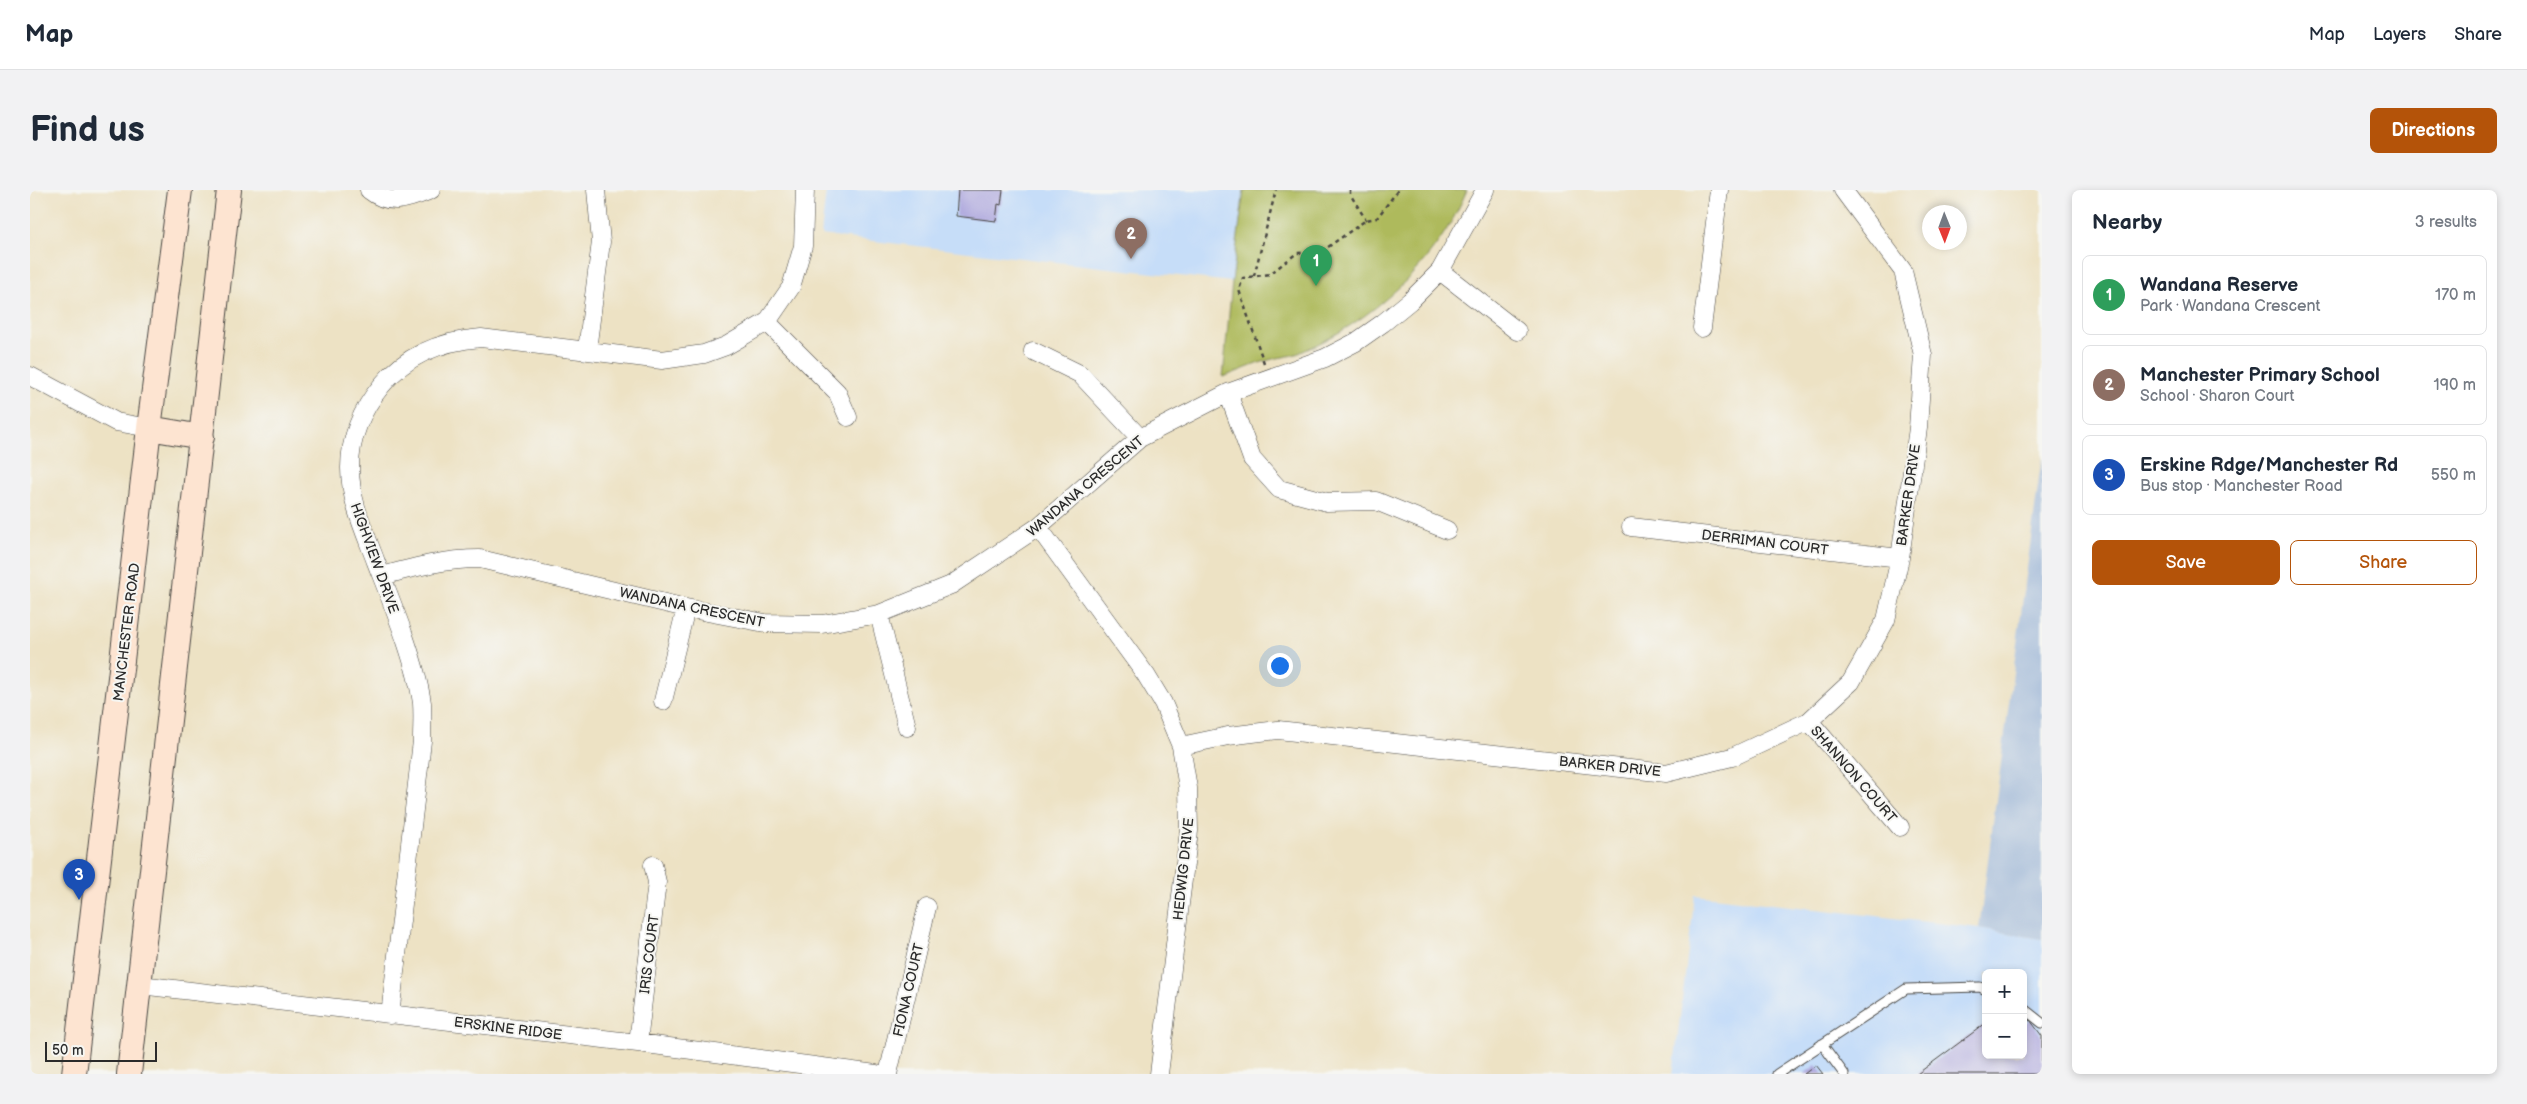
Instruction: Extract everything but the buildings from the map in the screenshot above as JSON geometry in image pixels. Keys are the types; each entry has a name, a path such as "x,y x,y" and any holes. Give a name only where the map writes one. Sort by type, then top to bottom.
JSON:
{"main road":[{"name":"MANCHESTER ROAD","path":"74,1074 149,428 180,190"},
{"path":"130,1074 230,190"},
{"path":"149,428 202,437"}],"street":[{"path":"369,190 379,198 406,200 431,190"},
{"path":"587,350 601,242 596,190"},
{"name":"HIGHVIEW DRIVE","path":"390,1014 422,741 422,704 414,672 382,576 353,501 350,468 352,445 366,404 391,373 410,360 454,340 481,338 662,360 704,354 726,346 767,322 791,287 803,246 804,190"},
{"name":"WANDANA CRESCENT","path":"382,576 453,559 480,559 686,608 765,623 822,624 880,614 951,585 1038,527 1140,438 1228,394 1324,358 1356,342 1410,301 1440,271 1485,190"},
{"path":"1702,328 1719,190"},
{"name":"BARKER DRIVE","path":"1180,746 1228,736 1278,730 1666,773 1732,757 1809,721 1851,682 1886,620 1900,558 1918,428 1924,355 1903,271 1843,190"},
{"path":"1440,271 1517,331"},
{"path":"767,322 837,392 848,417"},
{"path":"1033,351 1080,374 1140,438"},
{"path":"30,376 116,422 149,428"},
{"path":"1228,394 1252,459 1279,489 1327,502 1376,501 1446,530"},
{"name":"HEDWIG DRIVE","path":"1038,527 1146,675 1163,703 1180,746 1188,788 1189,831 1159,1074"},
{"name":"DERRIMAN COURT","path":"1631,527 1900,558"},
{"path":"663,701 686,608"},
{"path":"880,614 907,727"},
{"name":"SHANNON COURT","path":"1809,721 1900,827"},
{"name":"IRIS COURT","path":"638,1043 658,882 653,865"},
{"name":"FIONA COURT","path":"888,1074 927,907"},
{"name":"ERSKINE RIDGE","path":"140,985 638,1043 876,1074"}],"lane":[{"path":"1777,1074 1906,989 1982,988"},
{"path":"2027,1011 2042,1023"},
{"path":"1822,1044 1844,1074"}],"path":[{"path":"1254,276 1276,190"},
{"path":"1350,190 1350,194 1366,220"},
{"path":"1269,378 1239,290 1243,278 1270,274 1297,253 1320,252 1366,220 1377,218 1398,190"}],"shaded area":[{"path":"826,190 1244,190 1232,282 821,235"},
{"path":"2042,456 2042,939 1979,928"},
{"path":"1695,895 1979,928 2042,939 2042,1074 1673,1074"}],"green space":[{"path":"1244,190 1467,190 1454,217 1438,243 1399,288 1376,307 1352,325 1299,353 1272,359 1223,377 1232,282"}],"place":[{"name":"Manchester Primary School","path":"1131,259"},
{"name":"Wandana Reserve","path":"1316,286"},
{"name":"Erskine Rdge/Manchester Rd","path":"79,900"}]}
